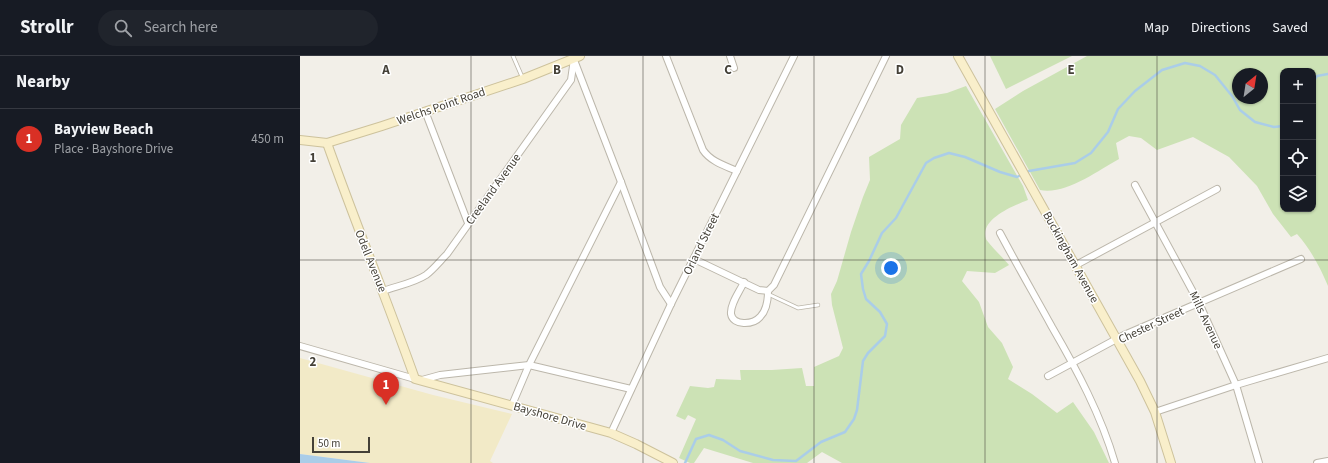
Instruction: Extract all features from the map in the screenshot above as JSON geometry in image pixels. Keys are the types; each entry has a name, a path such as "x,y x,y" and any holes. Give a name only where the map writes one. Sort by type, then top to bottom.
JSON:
{"main road":[{"name":"Buckingham Avenue","path":"958,56 1017,163 1118,339 1140,381 1155,412 1171,463"},
{"name":"Welchs Point Road","path":"300,140 327,144 523,78 577,57"},
{"name":"Odell Avenue","path":"327,144 353,216 418,380"},
{"name":"Bayshore Drive","path":"418,380 611,433 674,463"}],"street":[{"path":"666,56 706,155 737,171"},
{"path":"730,56 734,68"},
{"name":"Orland Street","path":"611,433 671,304 794,56"},
{"path":"744,282 731,308 731,314 733,319 737,322 749,323 759,318 766,304 768,293 774,286 886,56"},
{"path":"577,57 660,287 671,304"},
{"name":"Creeland Avenue","path":"383,291 418,279 425,275 447,254 571,80 577,57"},
{"path":"426,111 468,223"},
{"path":"512,405 529,365 621,182"},
{"name":"Mills Avenue","path":"1135,185 1199,303 1236,385 1259,463"},
{"path":"1076,265 1217,189"},
{"path":"1000,234 1073,363 1094,406 1110,445 1115,463"},
{"path":"694,259 768,293"},
{"name":"Chester Street","path":"1048,376 1124,335 1300,259"},
{"name":"Bayshore Drive","path":"300,346 418,380 529,365"},
{"path":"1155,412 1236,385 1328,358"},
{"path":"529,365 631,390"},
{"path":"1316,463 1328,461"}],"lane":[{"path":"513,56 523,78"},
{"path":"768,293 798,308 818,305"}],"green space":[{"path":"990,56 1072,56 1006,89"},
{"path":"1087,56 1328,56 1328,286 1307,246 1297,234 1291,237 1273,214 1257,186 1229,157 1193,137 1157,150 1141,138 1129,136 1116,143 1119,159 1071,186 1050,191 1040,190 995,109 1023,91"},
{"path":"966,86 1023,186 1028,200 1007,209 993,219 985,232 987,241 1009,265 995,273 967,271 962,281 979,302 988,327 1002,343 1013,367 1008,379 1032,394 1057,413 1073,402 1094,432 1109,463 842,463 822,452 807,463 753,463 704,448 694,463 690,463 679,458 696,419 688,415 685,420 676,416 690,386 708,388 714,387 716,379 741,380 740,370 802,368 806,386 814,386 814,367 839,356 843,348 832,305 831,294 837,281 851,232 870,180 869,157 900,139 901,125 917,98 947,93"}],"sand":[{"path":"300,358 433,395 512,414 490,461 493,463 370,463 300,454"}],"water":[{"path":"300,454 370,463 300,463"}],"waterway":[{"path":"685,463 696,439 709,435 723,440 740,451 773,460 796,461 821,442 845,432 854,419 857,410 863,361 868,353 885,336 887,324 880,312 866,299 861,274 882,233 896,218 926,163 934,158 949,153 965,157 1000,172 1017,177 1029,171 1075,163 1091,153 1108,132 1118,109 1135,91 1162,70 1185,63 1200,66 1215,75 1232,96 1240,110 1255,122 1274,127 1280,126"},
{"path":"1316,78 1328,74"}],"place":[{"name":"Bayview Beach","path":"386,405"}]}
